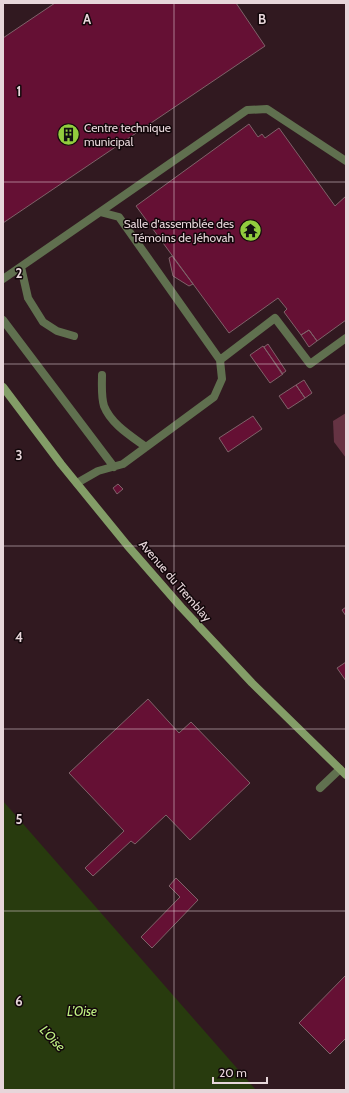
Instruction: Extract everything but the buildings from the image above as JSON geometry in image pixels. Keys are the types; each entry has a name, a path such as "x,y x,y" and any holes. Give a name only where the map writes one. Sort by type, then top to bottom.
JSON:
{"main road":[{"name":"Avenue du Tremblay","path":"3,387 40,438 127,545 209,638 252,683 346,775"}],"lane":[{"path":"3,279 247,110 267,109 346,161"},
{"path":"77,483 98,471 123,464 214,397 222,379 220,360 119,217 100,212"},
{"path":"21,267 28,298 43,322 57,331 74,336"},
{"path":"220,360 275,318 310,364 346,338"},
{"path":"3,320 114,467"},
{"path":"102,375 101,389 104,406 116,424 146,447"},
{"path":"320,788 340,769"}],"shaded area":[{"path":"346,413 346,458 334,442 333,421"}],"water":[{"name":"L’Oise","path":"3,801 256,1090 3,1090"}],"place":[{"name":"Centre technique municipal","path":"69,135"},
{"name":"Salle d'assemblée des Témoins de Jéhovah","path":"250,231"}],"water label":[{"name":"L'Oise","path":"53,1038"}]}
